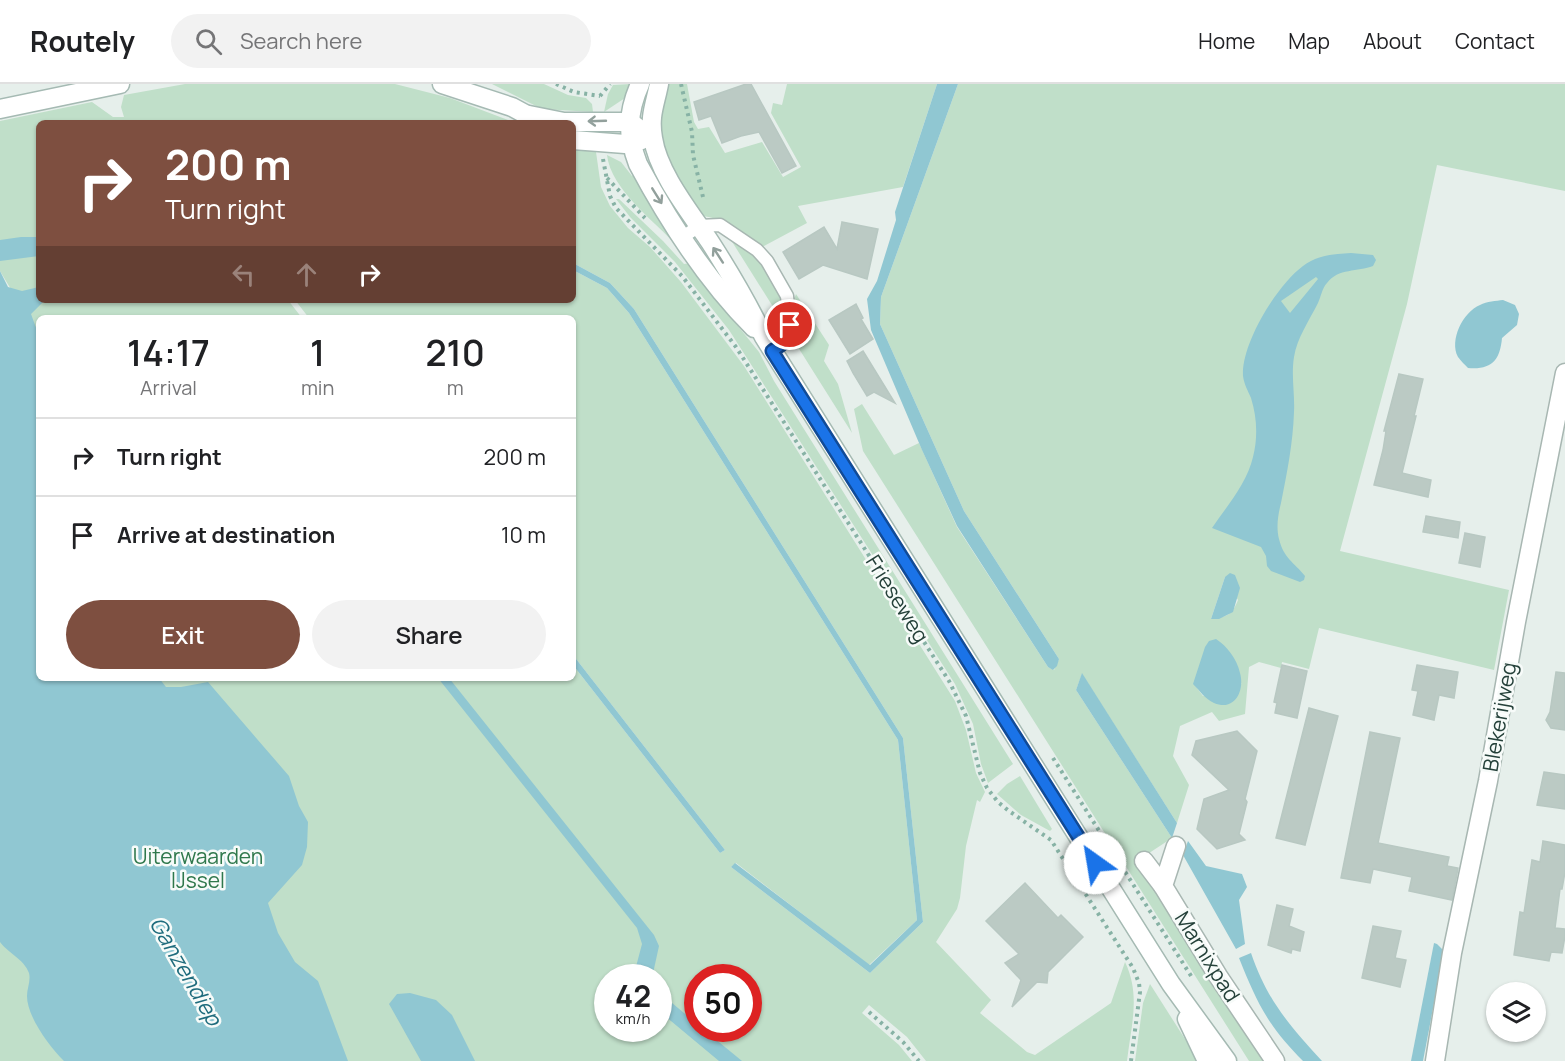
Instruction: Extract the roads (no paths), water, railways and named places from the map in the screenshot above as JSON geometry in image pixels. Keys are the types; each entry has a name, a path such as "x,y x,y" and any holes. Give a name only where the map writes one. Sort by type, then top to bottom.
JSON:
{"main road":[{"path":"0,109 85,88 120,84"},
{"path":"442,84 484,96 535,119"},
{"name":"Frieseweg","path":"640,84 635,94 630,122 631,144 645,177 730,304 768,344"},
{"path":"652,137 653,106 659,84"},
{"path":"576,122 630,122 652,137"},
{"path":"576,140 631,144 652,137"},
{"name":"Frieseweg","path":"652,137 667,175 743,294 768,344 1171,984 1227,1061"},
{"name":"Blekerijweg","path":"1435,1061 1452,953 1486,792 1516,622 1565,373"},
{"path":"1163,886 1176,846"},
{"path":"1144,861 1163,886"},
{"name":"Marnixpad","path":"1163,886 1218,976 1275,1061"},
{"name":"Frieseweg","path":"1171,984 1207,1061"}],"lane":[{"path":"683,237 699,226 720,225 757,250 767,261 785,290 790,334 785,342 768,344"}],"water":[{"path":"937,84 958,84 881,297 880,324 964,511 1059,659 1053,670 1048,667 957,526 871,330 867,299 877,281 896,220 895,212"},
{"path":"36,237 36,256 0,261 0,240"},
{"path":"1351,253 1373,255 1376,260 1373,266 1342,273 1327,283 1301,336 1294,357 1292,435 1278,516 1278,530 1284,551 1305,576 1300,582 1271,571 1261,547 1212,528 1241,485 1253,457 1256,420 1243,376 1248,348 1262,316 1282,287 1308,262 1320,257","holes":["1316,277 1318,279 1290,313 1281,301"]},
{"path":"576,265 610,283 634,309 903,738 923,922 870,973 731,867 735,863 870,965 917,920 898,740 629,313 607,288 576,272"},
{"name":"Ganzendiep","path":"0,271 8,287 22,291 36,288 36,303 42,303 31,314 36,328 36,681 161,681 166,687 208,682 289,776 299,806 308,822 307,847 302,865 268,903 278,933 295,962 318,981 348,1061 64,1061 46,1040 31,1013 27,996 30,979 27,968 0,942"},
{"path":"1503,300 1515,305 1519,314 1517,325 1502,338 1497,358 1493,362 1483,367 1468,368 1458,357 1456,350 1455,343 1459,327 1474,309 1486,303"},
{"path":"1230,573 1235,575 1240,588 1233,612 1219,619 1211,619 1225,577"},
{"path":"1216,639 1228,649 1234,658 1241,680 1237,698 1233,702 1221,705 1205,697 1193,684 1205,647 1209,641"},
{"path":"576,659 725,850 720,853 576,669"},
{"path":"1082,673 1177,823 1172,838 1076,690"},
{"path":"440,681 451,681 654,935 659,946 655,964 637,964 642,944 637,928"},
{"path":"1188,841 1206,866 1242,874 1247,887 1239,900 1245,944 1236,949 1183,855"},
{"path":"1434,943 1444,951 1423,1061 1411,1061"},
{"path":"1251,953 1264,985 1280,1011 1322,1061 1303,1061 1272,1025 1258,1001 1239,958"},
{"path":"410,993 436,1000 452,1015 475,1061 421,1061 389,1004 397,994"},
{"path":"672,1003 684,1013 684,1032 672,1022"},
{"path":"696,1042 719,1042 742,1061 719,1061"}],"park label":[{"name":"Uiterwaarden IJssel","path":"198,869"}]}
